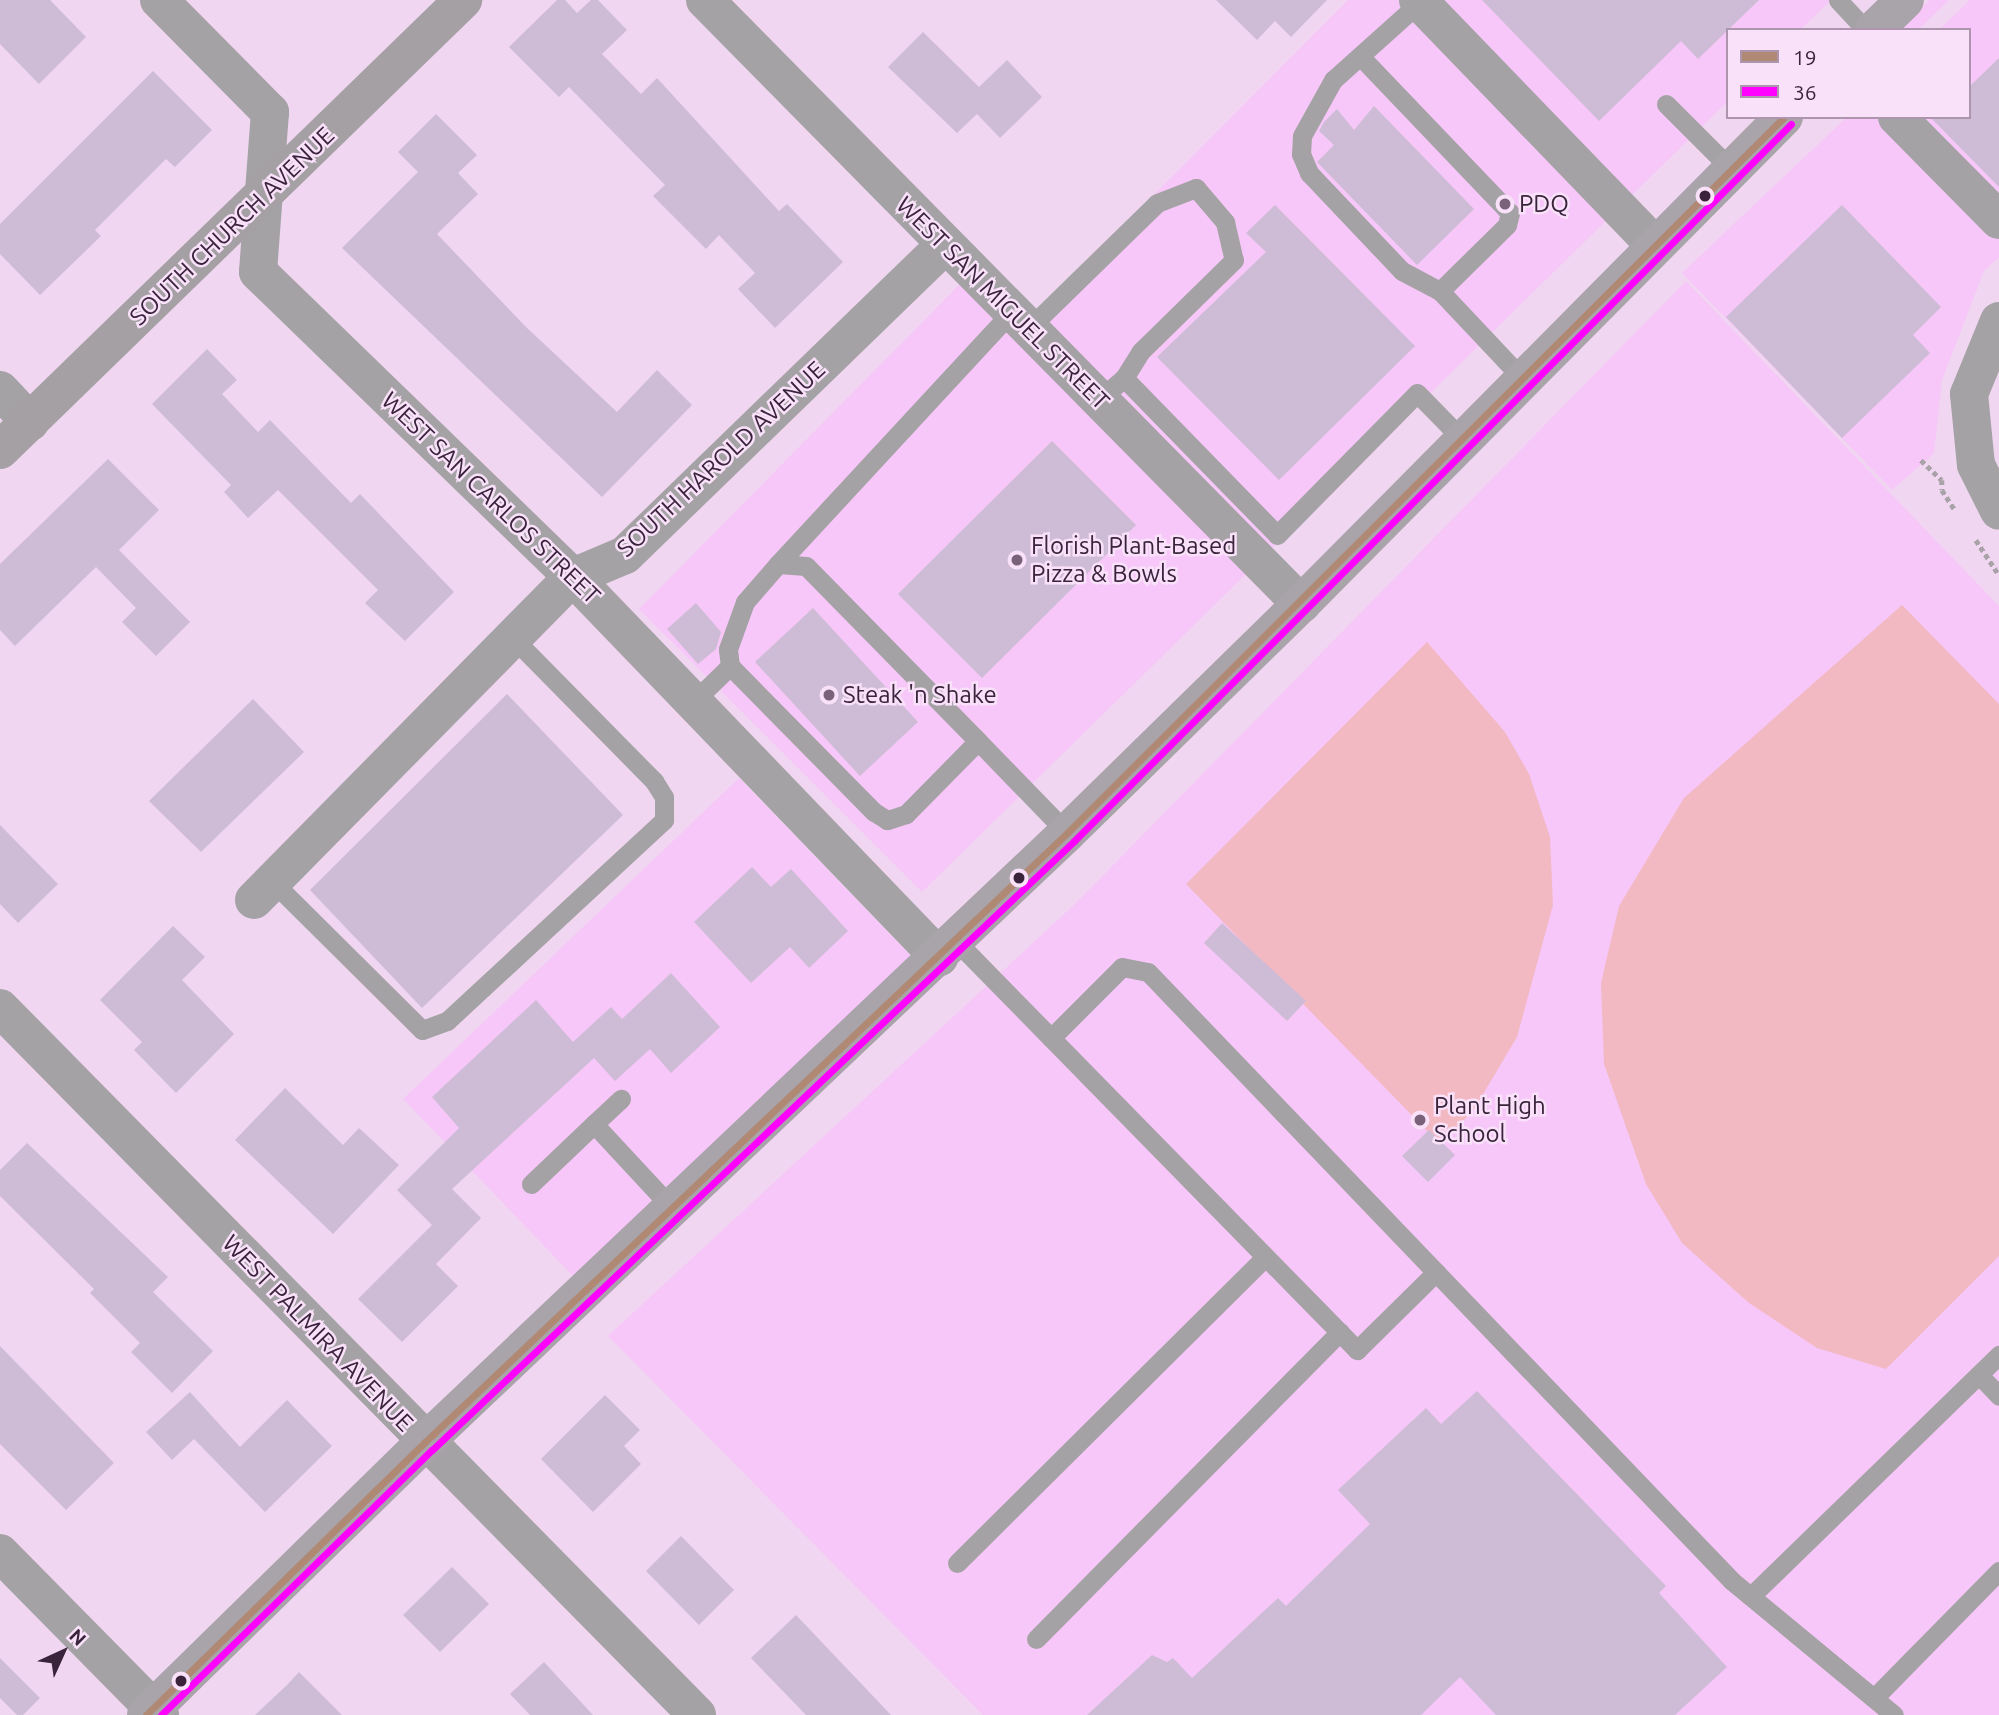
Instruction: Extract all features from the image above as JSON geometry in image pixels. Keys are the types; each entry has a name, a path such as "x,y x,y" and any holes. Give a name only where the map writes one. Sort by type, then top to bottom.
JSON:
{"main road":[{"path":"1876,28 1905,0"},
{"path":"153,1713 425,1442 948,949 1067,833 1301,604 1782,119"}],"street":[{"name":"WEST SAN CARLOS STREET","path":"159,0 270,112 258,272 573,577 693,702 948,949"},
{"name":"SOUTH CHURCH AVENUE","path":"0,450 463,0"},
{"name":"WEST SAN MIGUEL STREET","path":"705,0 1020,321 1112,389 1301,604"},
{"path":"1419,1 1655,245"},
{"path":"1899,119 1999,220"},
{"name":"SOUTH HAROLD AVENUE","path":"264,891 573,577 625,555 945,245"},
{"path":"1999,321 1969,394 1976,465 1999,512"},
{"path":"0,390 30,422"},
{"name":"WEST PALMIRA AVENUE","path":"0,1008 697,1715"},
{"path":"0,1553 153,1713"}],"lane":[{"path":"1838,0 1864,28"},
{"path":"1419,1 1333,80 1316,104 1302,136 1301,154 1309,173 1402,271 1440,291 1523,379"},
{"path":"1360,56 1510,213 1507,225 1440,291"},
{"path":"1666,104 1731,169"},
{"path":"978,741 906,814 887,820 874,812 730,666 728,649 745,602 778,564 1020,321 1157,203 1196,188 1225,222 1234,260 1141,351 1112,389 1277,535 1417,393 1463,440"},
{"path":"778,564 806,566 1067,833"},
{"path":"264,891 422,1030 447,1021 664,820 664,797 654,781 513,638"},
{"path":"693,702 730,666"},
{"path":"948,949 1051,1038 1357,1350 1436,1272"},
{"path":"1051,1038 1122,967 1148,972 1751,1596 1894,1715"},
{"path":"531,1184 621,1100"},
{"path":"594,1124 673,1209"},
{"path":"957,1563 1265,1257"},
{"path":"1036,1639 1340,1332"},
{"path":"1751,1596 1999,1355"},
{"path":"1979,1375 1999,1396"},
{"path":"1874,1698 1999,1571"}],"shaded area":[{"path":"1348,0 1831,0 1802,28 1726,28 1726,103 922,892 639,609 963,281 1016,333"},
{"path":"1930,0 1949,0 1920,28 1901,28"},
{"path":"1970,0 1999,0 1999,257 1984,271 1942,380 1934,453 1892,490 1682,273 1845,119 1971,119 1971,28 1941,28"},
{"name":"Plant High School","path":"1686,281 1999,606 1999,1715 983,1715 608,1336 1075,904"},
{"path":"1902,605 1999,704 1999,1256 1886,1369 1817,1348 1749,1303 1682,1243 1646,1184 1604,1064 1601,983 1619,906 1684,798"},
{"path":"1427,642 1505,732 1529,774 1550,837 1553,905 1517,1037 1473,1111 1440,1144 1186,884"},
{"path":"739,778 913,958 575,1278 403,1099"}],"building":[{"path":"0,0 50,0 86,37 39,84 0,44"},
{"path":"557,0 565,0 577,13 591,0 598,0 627,30 602,54 641,94 657,78 779,211 787,204 843,262 775,328 738,289 755,273 719,235 706,249 653,196 665,185 569,87 559,97 509,47"},
{"path":"1216,0 1327,0 1291,37 1275,21 1257,40"},
{"path":"1482,0 1759,0 1730,28 1726,28 1726,32 1698,59 1681,41 1599,121"},
{"path":"923,32 979,87 1007,60 1042,97 1000,138 977,114 957,133 888,67"},
{"path":"1999,58 1999,187 1932,119 1971,119 1971,85"},
{"path":"153,71 212,130 175,167 166,159 95,230 101,236 40,295 0,254 0,224"},
{"path":"1374,106 1474,209 1417,265 1317,162 1334,145 1319,131 1337,109 1354,130"},
{"path":"436,114 477,155 458,173 478,194 437,234 526,327 617,412 657,370 692,405 602,497 342,248 418,172 398,152"},
{"path":"1275,205 1415,346 1279,480 1157,357 1266,252 1246,233"},
{"path":"1842,205 1941,307 1913,335 1930,353 1842,438 1726,317"},
{"path":"207,349 237,380 222,394 258,432 270,420 351,503 360,494 454,592 405,641 365,603 378,590 278,490 248,518 224,492 231,485 152,404"},
{"name":"Florish Plant-Based Pizza & Bowls","path":"1052,441 1136,525 982,678 898,594"},
{"path":"108,459 159,510 119,550 190,622 156,656 122,622 136,608 96,567 15,646 0,630 0,564"},
{"path":"696,603 721,632 716,649 698,664 667,629"},
{"path":"813,608 918,722 860,776 755,662"},
{"path":"507,694 623,815 422,1008 310,890"},
{"path":"253,699 304,752 201,852 149,801"},
{"path":"0,825 58,884 18,923 0,904"},
{"path":"752,867 771,887 791,869 848,931 809,968 790,947 751,983 694,922"},
{"path":"1222,923 1306,1001 1287,1021 1204,943"},
{"path":"173,926 205,957 182,980 234,1034 176,1093 134,1050 142,1042 100,1000"},
{"path":"671,973 720,1027 671,1073 650,1049 615,1081 594,1058 452,1189 481,1218 436,1264 458,1286 402,1342 358,1299 432,1225 397,1190 459,1128 432,1097 536,1000 573,1042 611,1007 622,1019"},
{"path":"285,1088 343,1145 359,1128 399,1165 333,1234 235,1140"},
{"path":"1429,1130 1455,1155 1428,1182 1402,1156"},
{"path":"27,1143 168,1277 153,1292 213,1351 172,1393 131,1352 140,1343 90,1293 94,1289 0,1196 0,1170"},
{"path":"0,1346 114,1463 66,1510 0,1444"},
{"path":"1477,1391 1666,1586 1659,1593 1727,1667 1675,1715 1496,1715 1460,1677 1421,1715 1087,1715 1152,1655 1167,1662 1173,1658 1192,1678 1278,1598 1286,1606 1370,1524 1338,1490 1426,1408 1441,1424"},
{"path":"190,1392 240,1447 287,1400 332,1446 265,1512 194,1439 172,1460 146,1432"},
{"path":"605,1395 640,1430 624,1446 641,1464 593,1512 541,1459"},
{"path":"681,1536 734,1590 699,1625 646,1571"},
{"path":"452,1567 489,1604 440,1652 403,1615"},
{"path":"796,1615 891,1715 806,1715 751,1658"},
{"path":"0,1658 40,1698 23,1715 17,1715 0,1698"},
{"path":"544,1662 593,1715 530,1715 510,1694"},
{"path":"299,1672 342,1715 255,1715 287,1685"}],"transit line":[{"name":"19","path":"146,1715 425,1442 1067,833 1782,119"},
{"name":"36","path":"161,1715 432,1450 1074,841 1791,124"}],"place":[{"name":"PDQ","path":"1505,204"},
{"name":"Florish Plant-Based Pizza & Bowls","path":"1017,560"},
{"name":"Steak 'n Shake","path":"829,695"},
{"name":"Plant High School","path":"1420,1120"}]}
